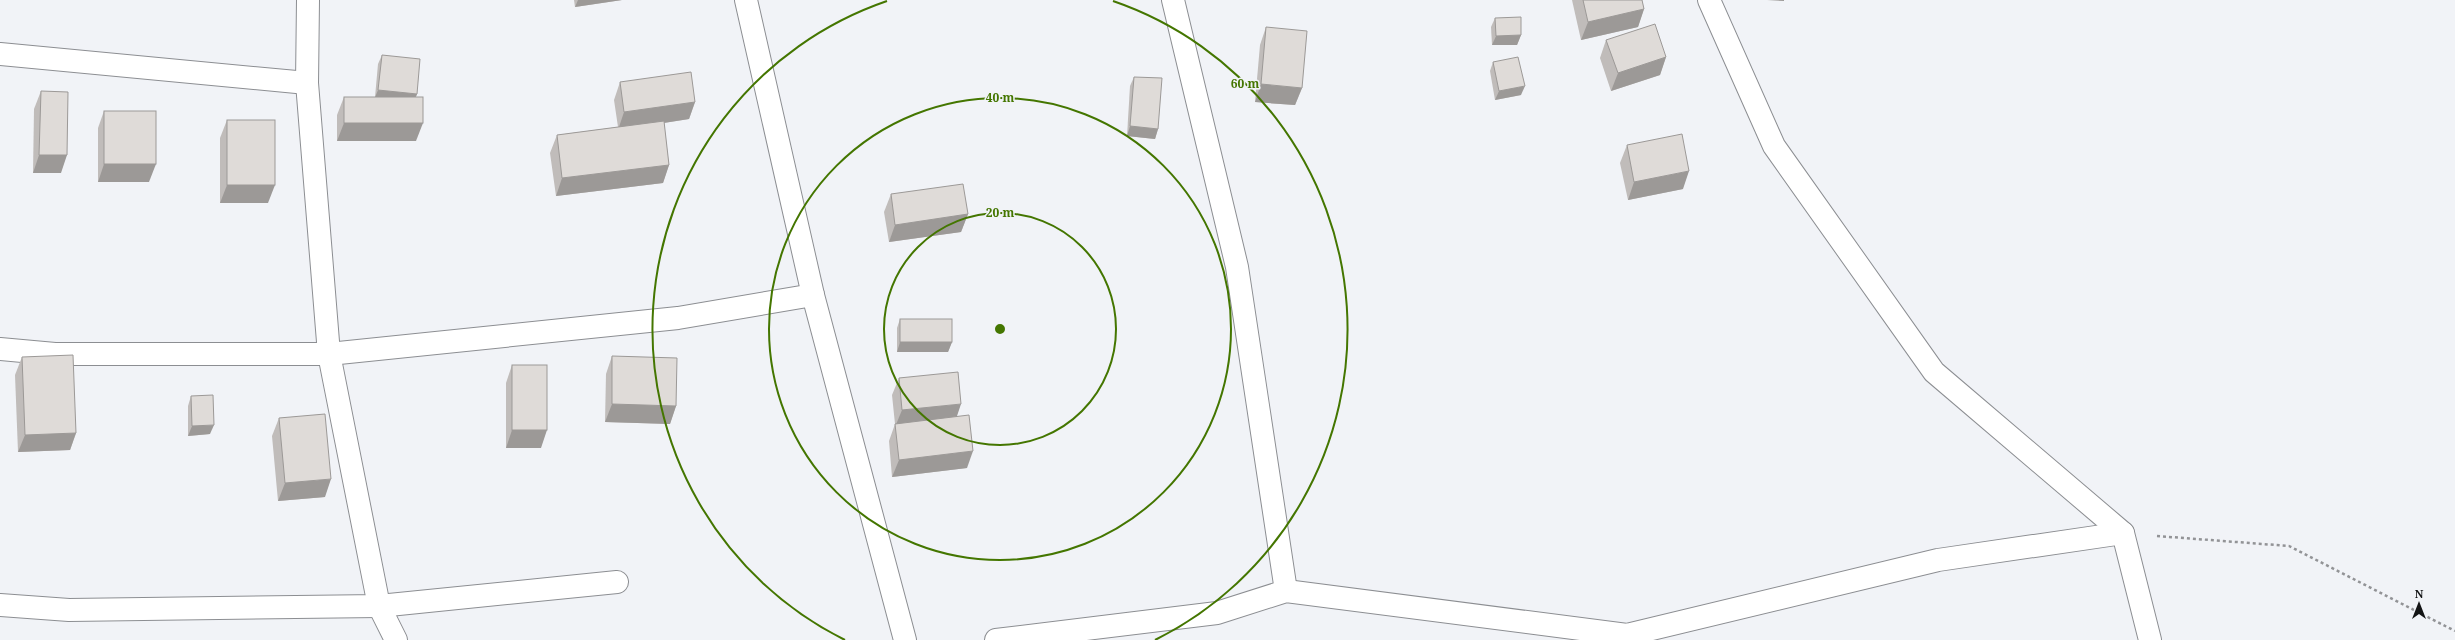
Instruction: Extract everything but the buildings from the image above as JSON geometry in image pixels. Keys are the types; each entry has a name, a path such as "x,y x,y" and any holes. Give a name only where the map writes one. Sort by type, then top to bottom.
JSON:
{"street":[{"path":"308,0 307,83 330,354 379,606 396,640"},
{"path":"746,0 813,296 905,640"},
{"path":"1173,0 1237,267 1286,591"},
{"path":"1709,0 1774,146 1934,372 2123,533 2150,640"},
{"path":"0,54 307,83"},
{"path":"0,350 54,354 330,354 678,318 813,296"},
{"path":"996,640 1216,613 1286,591 1627,635 1938,560 2123,533"},
{"path":"0,605 69,610 379,606 617,582"}],"path":[{"path":"2123,533 2288,546 2455,632"}]}
